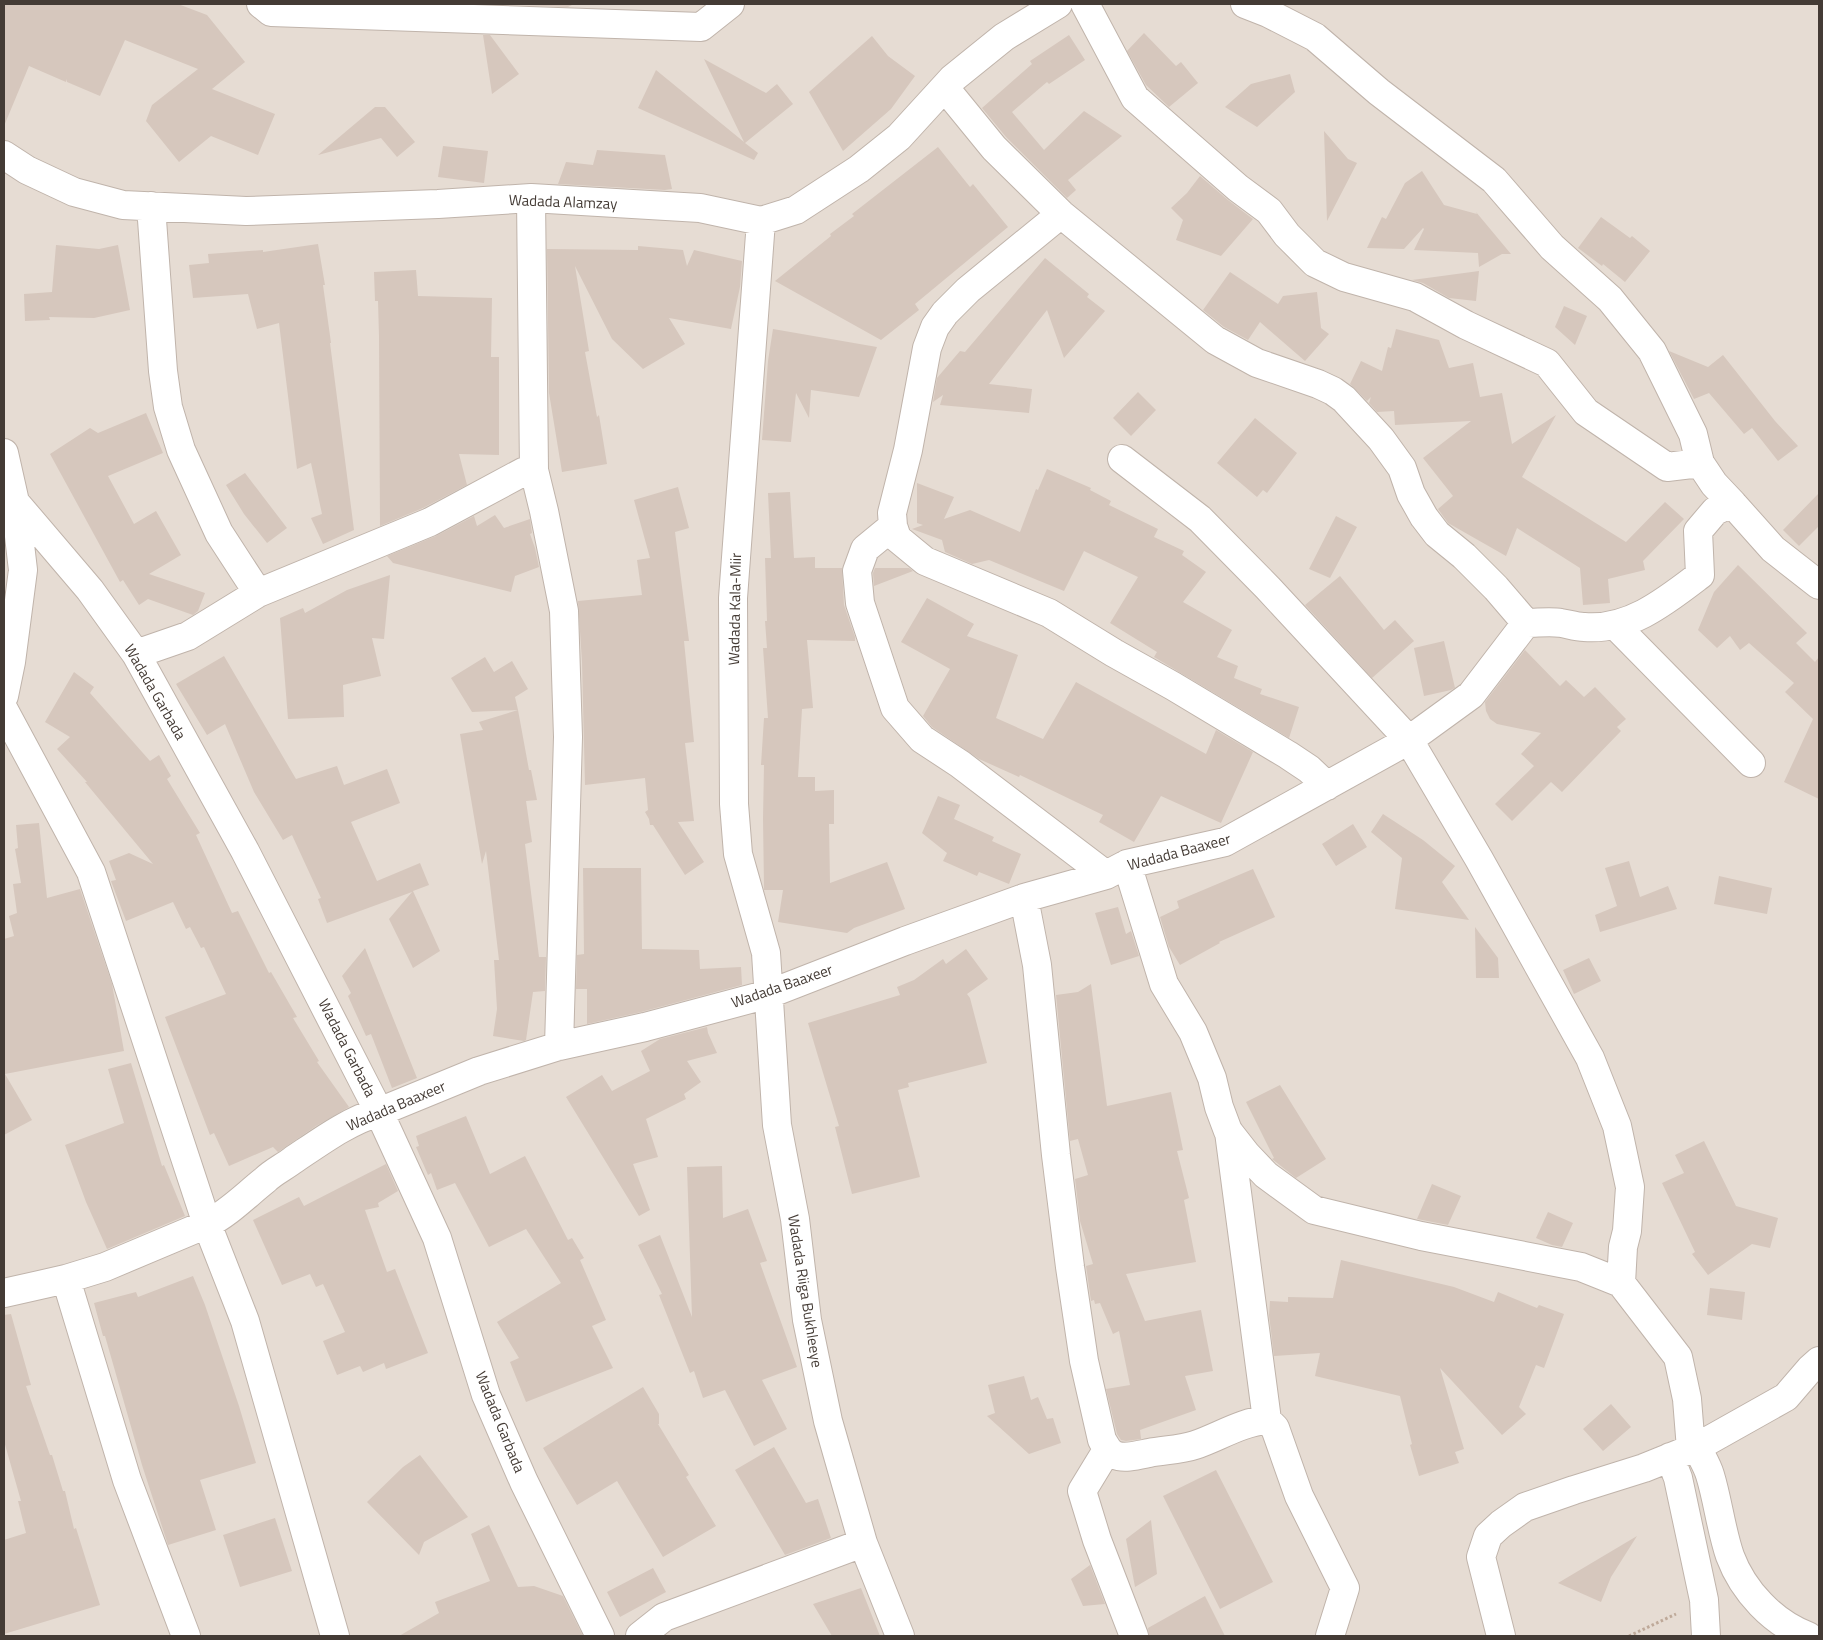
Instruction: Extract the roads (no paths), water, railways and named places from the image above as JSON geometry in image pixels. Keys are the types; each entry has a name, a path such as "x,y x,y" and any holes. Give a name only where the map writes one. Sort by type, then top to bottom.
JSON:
{"street":[{"path":"260,4 270,12 701,27 730,4"},
{"path":"761,222 796,210 859,169 899,137 952,79 1004,37 1058,4"},
{"path":"1085,4 1135,98 1238,188 1269,211 1287,236 1315,263 1344,277 1415,296 1466,325 1547,363 1586,412 1667,467 1700,463"},
{"path":"1245,4 1268,13 1315,37 1379,92 1494,180 1552,247 1610,298 1652,351 1693,434 1700,463 1714,484 1773,549 1819,584"},
{"path":"945,88 994,148 1061,214 1215,340 1257,363 1318,384 1344,399 1386,446 1402,468 1411,494 1424,517 1437,534 1464,556 1496,588 1526,623 1560,623 1584,627 1615,625 1644,615 1700,575 1698,530 1715,511 1732,503"},
{"name":"Wadada Alamzay","path":"4,155 27,170 74,192 123,205 246,211 438,204 531,198 700,208 761,222"},
{"path":"531,198 534,470 564,611 568,737 559,1046"},
{"path":"151,206 163,371 168,407 181,450 220,533 258,593"},
{"path":"1061,214 968,290 935,327 927,348 908,450 892,513 893,526 898,538 925,561 1049,613 1288,755 1309,769 1327,786"},
{"name":"Wadada Kala-Miir","path":"761,222 733,598 734,804 738,854 766,953 769,994"},
{"path":"4,453 15,502 23,570 12,662 4,696"},
{"path":"1122,459 1200,519 1268,588 1409,740 1479,859 1590,1058 1617,1126 1630,1187 1621,1283"},
{"path":"136,654 188,636 258,593 430,522 523,472 534,470"},
{"name":"Wadada Garbada","path":"15,502 90,590 136,654 245,852 379,1112 437,1238 486,1395 524,1482 600,1636"},
{"path":"893,526 865,549 857,571 860,603 895,708 922,739 1116,870 1164,984 1193,1032 1212,1078 1228,1131 1267,1420 1275,1428 1299,1496 1345,1588 1330,1636"},
{"name":"Wadada Baaxeer","path":"4,1294 66,1279 105,1267 207,1224 247,1197 265,1179 315,1145 363,1117 479,1072 559,1046 645,1027 769,994 904,941 1024,898 1116,870 1224,842 1409,740 1471,695 1526,623"},
{"path":"1615,625 1751,763"},
{"path":"4,710 91,872 207,1224 245,1322 335,1636"},
{"path":"1024,898 1038,965 1056,1155 1084,1361 1102,1440 1108,1450 1116,1456 1132,1456 1193,1446 1236,1429 1243,1424 1267,1420"},
{"name":"Wadada Riiga Bukhleeye","path":"769,994 777,1125 795,1219 807,1320 828,1420 863,1544 900,1636"},
{"path":"1228,1131 1266,1175 1314,1210 1430,1238 1581,1267 1621,1283 1678,1357 1687,1399 1686,1451 1678,1478 1704,1600 1706,1636"},
{"path":"66,1279 126,1480 186,1636"},
{"path":"1501,1636 1481,1557 1488,1536 1501,1524 1524,1508 1644,1468 1686,1451 1786,1397 1819,1361"},
{"path":"1108,1450 1082,1492 1097,1540 1134,1636"},
{"path":"1686,1451 1710,1472 1730,1556 1743,1582 1772,1615 1799,1633 1808,1636"},
{"path":"640,1636 664,1617 863,1544"}]}
